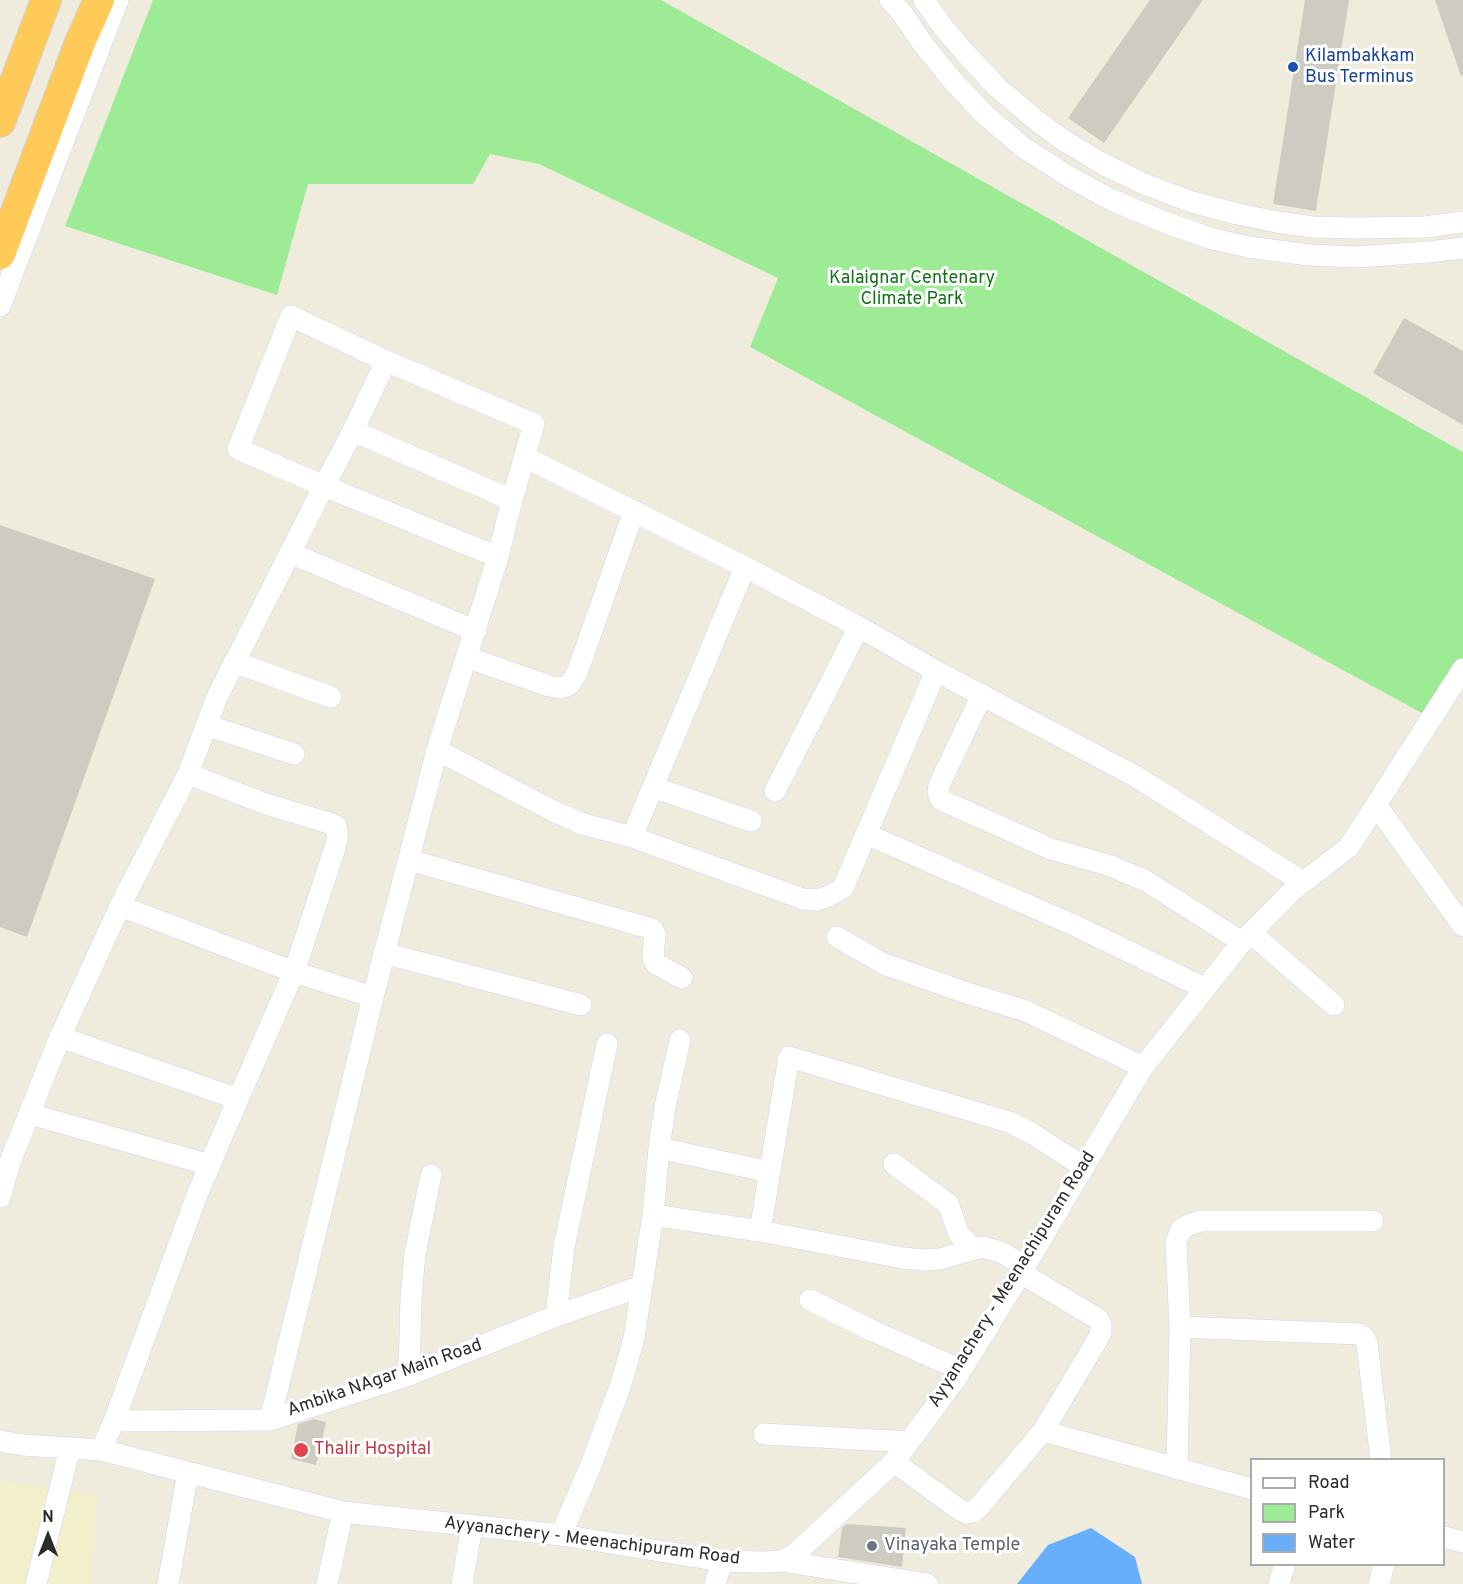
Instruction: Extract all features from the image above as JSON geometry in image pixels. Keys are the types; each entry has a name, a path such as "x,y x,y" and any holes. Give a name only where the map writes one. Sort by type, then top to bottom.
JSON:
{"highway":[{"path":"0,122 46,0"},
{"path":"0,254 81,40 99,0"}],"street":[{"path":"0,306 118,0"},
{"path":"890,0 952,80 985,115 1016,142 1071,178 1149,216 1209,238 1248,247 1309,255 1356,257 1463,248"},
{"path":"924,0 968,56 998,88 1037,121 1103,164 1144,184 1192,202 1227,211 1313,227 1425,227 1463,222"},
{"path":"270,1420 372,997 437,750 476,631 498,557 534,424 386,361 291,316 237,449 498,557"},
{"path":"0,1197 10,1162 60,1036 120,906 188,774 217,697 234,662 353,431 386,361"},
{"path":"353,431 512,500"},
{"path":"525,457 745,567 1135,776 1303,882"},
{"path":"466,657 549,686 561,688 569,685 577,673 634,511"},
{"path":"290,553 476,631"},
{"path":"633,837 745,567"},
{"path":"775,791 859,627"},
{"path":"234,662 331,697"},
{"path":"437,750 553,811 584,824 633,837 803,899 817,900 843,888 936,670"},
{"name":"Ayyanachery - Meenachipuram Road","path":"0,1441 23,1445 101,1450 343,1512 561,1535 722,1561 782,1561 794,1555 894,1462 961,1370 1143,1067 1246,937 1293,890 1349,847 1460,683"},
{"path":"982,695 939,785 938,792 941,800 1051,849 1108,865 1146,881 1246,937 1334,1005"},
{"path":"206,725 294,754"},
{"path":"101,1450 114,1421 197,1195 294,972 338,838 338,830 332,824 266,804 188,774"},
{"path":"653,787 751,821"},
{"path":"1376,805 1463,926"},
{"path":"866,834 1076,926 1204,988"},
{"path":"409,860 649,928 655,934 653,958 656,964 682,978"},
{"path":"120,906 294,972 372,997"},
{"path":"837,937 884,964 1026,1011 1143,1067"},
{"path":"384,953 581,1005"},
{"path":"60,1036 237,1099"},
{"path":"561,1535 591,1465 621,1384 634,1338 653,1215 665,1107 680,1040"},
{"path":"556,1316 564,1247 607,1044"},
{"path":"760,1231 789,1057 1009,1122 1031,1133 1084,1167"},
{"path":"30,1114 210,1165"},
{"path":"659,1148 770,1172"},
{"path":"894,1164 948,1204 959,1234 973,1249"},
{"path":"409,1375 411,1298 415,1254 431,1175"},
{"path":"653,1215 760,1231 903,1258 940,1259 982,1247 991,1249 1001,1252 1022,1270 1098,1319 1101,1325 1099,1337 1043,1431 973,1512 967,1513 960,1510 894,1462"},
{"path":"1177,1469 1180,1327 1176,1243 1180,1231 1188,1225 1201,1221 1373,1221"},
{"name":"Ambika NAgar Main Road","path":"114,1421 270,1420 409,1375 556,1316 642,1286"},
{"path":"810,1300 961,1370"},
{"path":"1180,1327 1351,1333 1364,1337 1367,1344 1381,1458"},
{"path":"1043,1431 1250,1489"},
{"path":"764,1434 909,1442"},
{"path":"36,1584 70,1448"},
{"path":"168,1584 188,1473"},
{"path":"327,1584 343,1512"},
{"path":"462,1584 472,1526"},
{"path":"1445,1538 1463,1542"},
{"path":"715,1584 722,1561"},
{"path":"782,1561 927,1584"},
{"path":"1279,1584 1284,1566"},
{"path":"1379,1584 1384,1566"}],"shaded area":[{"path":"0,1481 98,1495 89,1584 0,1584"}],"green space":[{"name":"Kalaignar Centenary Climate Park","path":"153,0 661,0 1463,452 1463,659 1431,718 750,347 778,278 539,164 490,154 473,184 308,184 277,295 65,226"}],"water":[{"path":"1091,1528 1135,1557 1142,1584 1017,1584 1048,1545"}],"building":[{"path":"1150,0 1203,0 1104,143 1068,118"},
{"path":"1305,0 1349,0 1316,211 1273,204"},
{"path":"1435,0 1463,0 1463,75 1461,76"},
{"path":"1404,318 1463,351 1463,425 1373,373"},
{"path":"0,525 155,579 27,937 0,927"},
{"path":"314,1419 326,1422 316,1465 291,1459 298,1424"},
{"name":"Vinayaka Temple","path":"847,1524 906,1528 902,1567 838,1557 842,1528"}],"place":[{"name":"Kilambakkam Bus Terminus","path":"1293,67"},
{"name":"Thalir Hospital","path":"301,1450"},
{"name":"Vinayaka Temple","path":"872,1546"}]}
